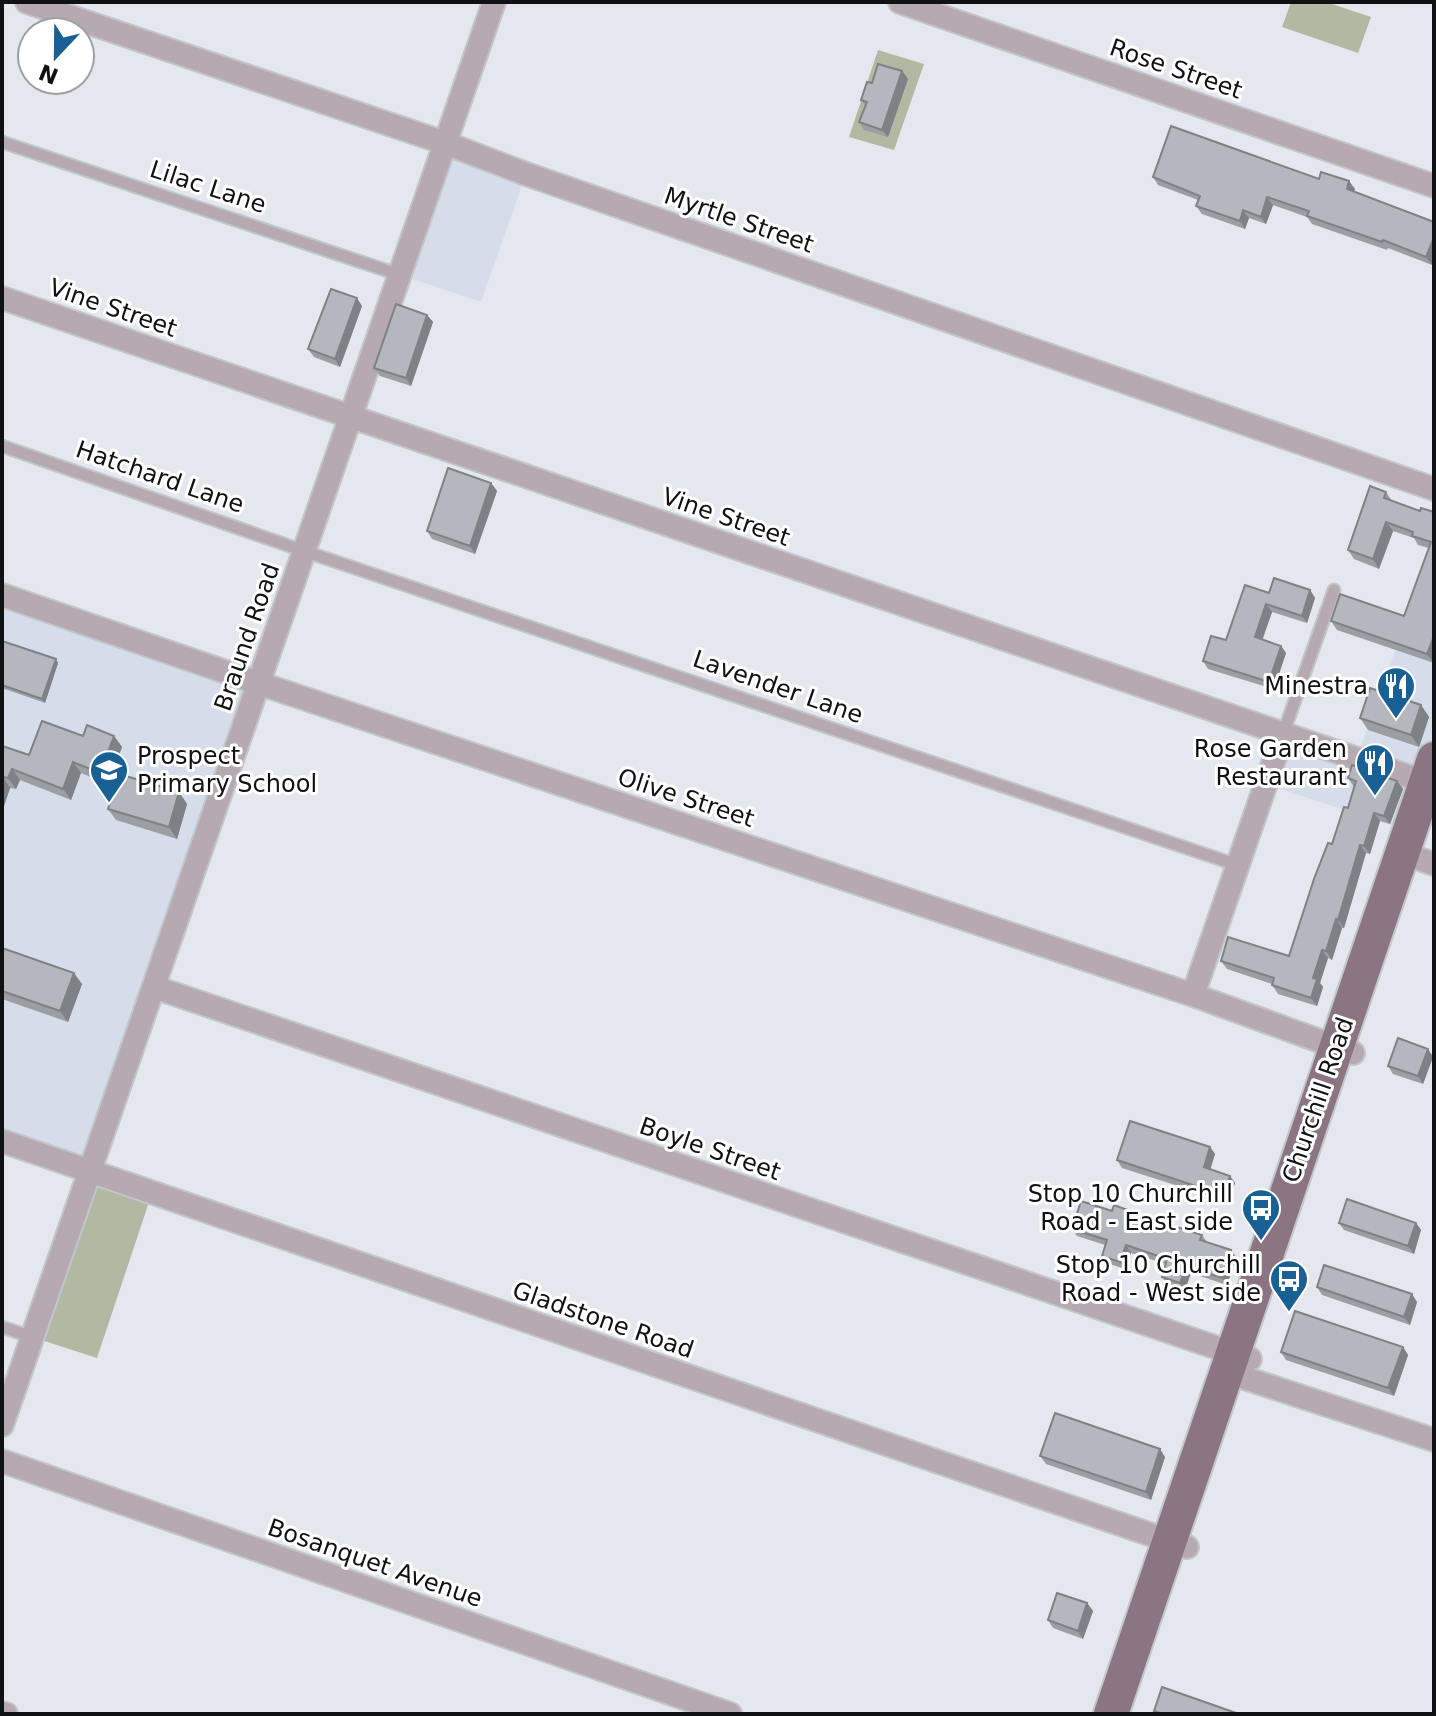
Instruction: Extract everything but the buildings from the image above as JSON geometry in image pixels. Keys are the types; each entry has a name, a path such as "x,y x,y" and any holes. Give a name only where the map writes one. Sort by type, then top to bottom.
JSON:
{"main road":[{"name":"Churchill Road","path":"1130,1714 1178,1544 1345,1050 1418,859 1432,786"},
{"name":"Churchill Road","path":"1111,1714 1178,1544"}],"street":[{"name":"Myrtle Street","path":"27,2 445,143 1434,489"},
{"name":"Braund Road","path":"2,1425 400,275 489,3"},
{"name":"Rose Street","path":"907,11 1434,186"},
{"name":"Vine Street","path":"2,298 1432,786"},
{"name":"Olive Street","path":"2,595 1193,995 1345,1050"},
{"path":"1193,995 1283,734"},
{"name":"Boyle Street","path":"154,987 1238,1366 1434,1440"},
{"name":"Gladstone Road","path":"2,1141 1178,1544"},
{"name":"Bosanquet Avenue","path":"2,1461 730,1714"}],"lane":[{"name":"Lilac Lane","path":"2,142 400,275"},
{"name":"Hatchard Lane","path":"2,446 304,551"},
{"name":"Lavender Lane","path":"304,551 1237,865"},
{"path":"1283,734 1334,590"},
{"path":"2,1327 32,1337"}],"shaded area":[{"path":"445,143 526,174 481,302 400,275"},
{"name":"Prospect Primary School","path":"2,595 258,683 90,1172 2,1141"},
{"path":"1396,649 1434,661 1434,759 1409,831 1265,784 1283,734 1356,759"}],"green space":[{"path":"1291,2 1326,2 1371,17 1358,53 1282,27"},
{"path":"878,50 924,64 894,150 849,137"},
{"path":"90,1172 152,1193 97,1358 32,1337"}],"place":[{"name":"Minestra","path":"1396,720"},
{"name":"Rose Garden Restaurant","path":"1375,797"},
{"name":"Prospect Primary School","path":"109,804"},
{"name":"Stop 10 Churchill Road - East side","path":"1261,1242"},
{"name":"Stop 10 Churchill Road - West side","path":"1289,1313"}]}
